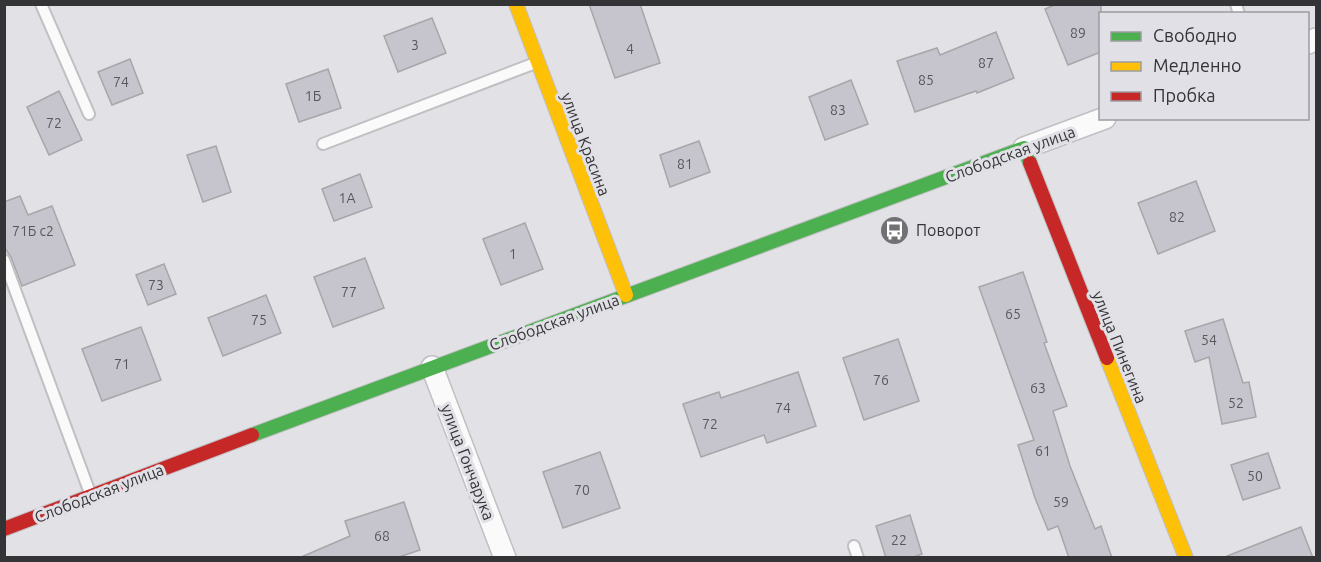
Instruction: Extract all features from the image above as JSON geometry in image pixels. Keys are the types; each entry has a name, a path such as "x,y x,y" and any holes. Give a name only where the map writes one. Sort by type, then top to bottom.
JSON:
{"street":[{"name":"улица Красина","path":"516,4 626,295"},
{"name":"Слободская улица","path":"4,529 432,367 1100,120"},
{"name":"улица Пинегина","path":"1024,148 1186,558"},
{"name":"улица Гончарука","path":"432,367 505,558"}],"lane":[{"path":"41,4 88,114"},
{"path":"323,144 538,62"},
{"path":"4,260 91,496"},
{"path":"854,546 858,558"}],"building":[{"path":"589,4 640,4 660,63 615,78"},
{"path":"1057,4 1101,4 1099,53 1068,65 1045,9"},
{"path":"432,18 446,53 398,72 384,36"},
{"path":"996,32 1014,78 977,93 976,91 915,112 897,61 937,48 940,55"},
{"path":"130,59 143,93 112,105 98,72"},
{"path":"328,69 341,108 299,122 286,84"},
{"path":"851,80 868,124 825,140 809,97"},
{"path":"59,91 82,140 49,155 27,107"},
{"path":"699,141 710,172 670,187 660,155"},
{"path":"216,146 231,192 203,202 187,155"},
{"path":"360,174 372,207 334,221 322,189"},
{"path":"1196,181 1215,231 1158,254 1138,203"},
{"path":"20,196 28,215 52,206 75,265 22,286 11,257 4,247 4,202"},
{"path":"525,223 543,269 501,285 483,239"},
{"path":"365,258 384,308 333,327 314,277"},
{"path":"164,264 176,294 148,305 136,275"},
{"path":"1023,272 1047,342 1044,343 1067,406 1053,411 1070,466 1095,529 1101,526 1112,558 1069,558 1058,526 1048,530 1018,445 1034,440 979,287"},
{"path":"266,295 281,333 223,356 208,318"},
{"path":"1223,319 1243,383 1249,382 1256,417 1222,424 1209,357 1195,362 1185,331"},
{"path":"141,327 161,380 102,401 82,349"},
{"path":"898,339 919,401 864,420 843,358"},
{"path":"798,372 816,426 767,443 764,435 701,457 683,404 719,392 721,398"},
{"path":"600,452 620,508 563,528 543,472"},
{"path":"1268,453 1280,488 1243,500 1231,465"},
{"path":"404,502 420,550 396,558 299,558 350,536 345,521"},
{"path":"910,515 922,554 911,558 886,558 876,526"},
{"path":"1301,527 1313,558 1227,558 1227,556"}],"traffic: fast":[{"path":"252,435 1024,148 1030,163"}],"traffic: slow":[{"path":"516,4 626,295"},
{"path":"1107,358 1186,558"}],"traffic: jam":[{"path":"1030,163 1107,358"},
{"path":"4,529 252,435"}],"place":[{"name":"Поворот","path":"895,230"}]}
